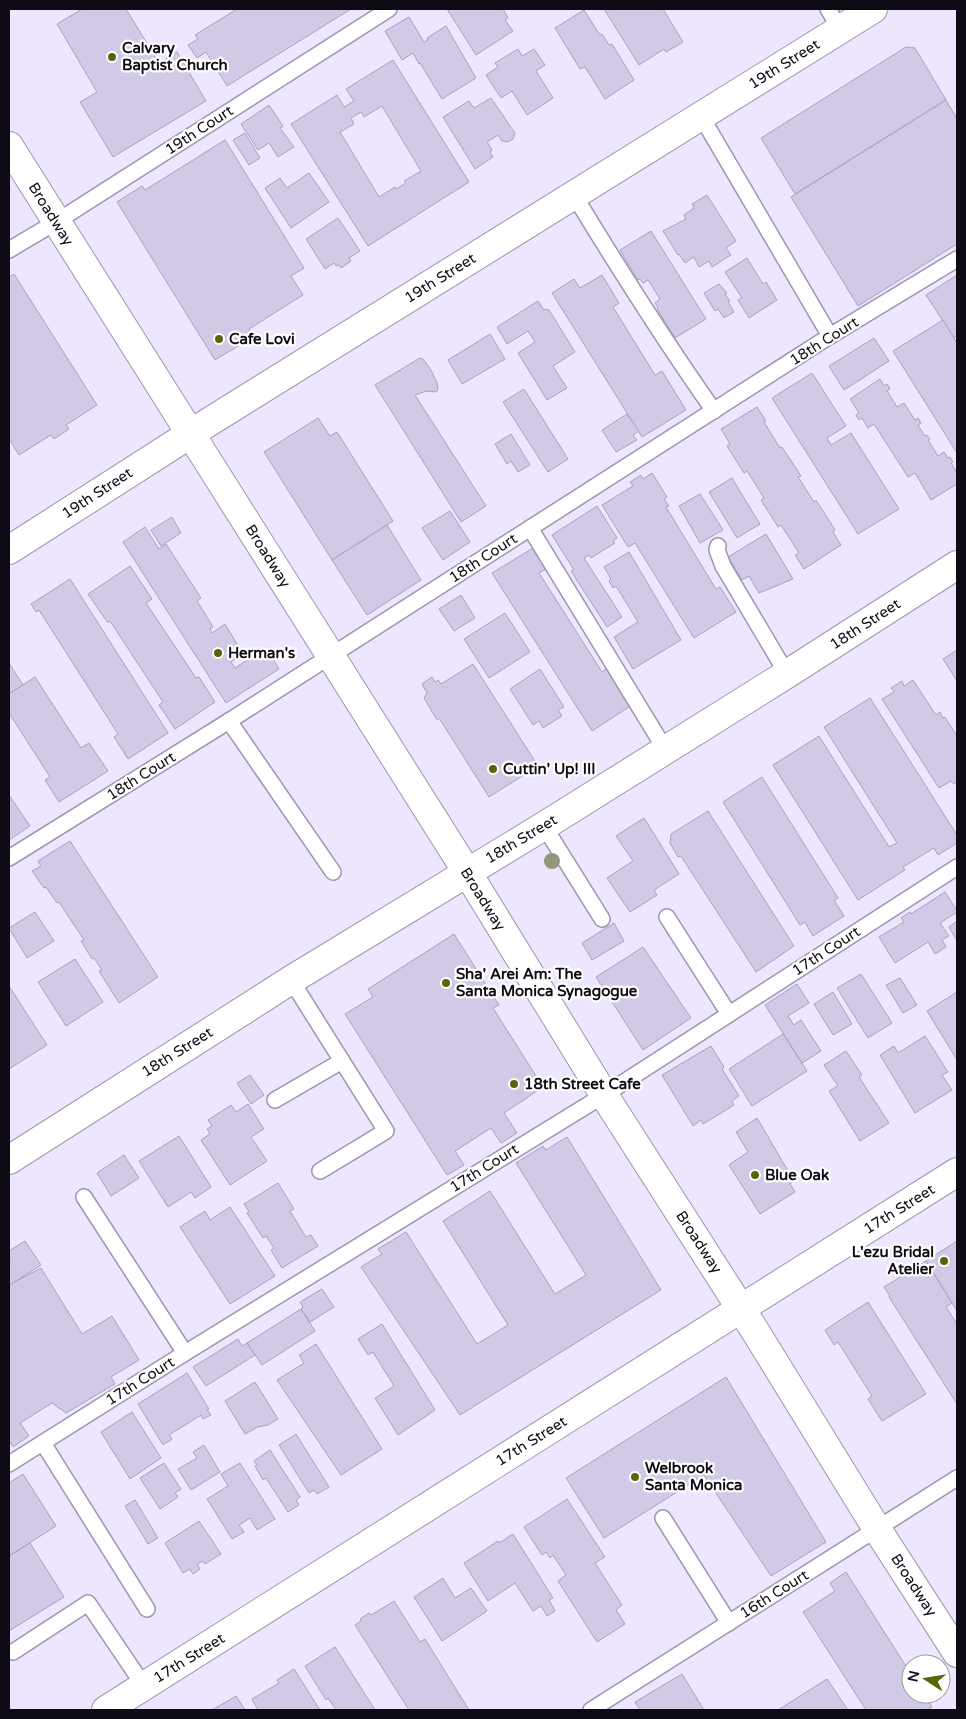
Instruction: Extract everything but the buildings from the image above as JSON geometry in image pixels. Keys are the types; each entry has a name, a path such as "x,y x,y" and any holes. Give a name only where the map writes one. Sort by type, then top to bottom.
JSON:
{"street":[{"name":"19th Street","path":"10,547 701,116 834,19 873,9"},
{"name":"Broadway","path":"9,146 467,872 604,1095 741,1309 877,1529 957,1653"},
{"name":"18th Street","path":"9,1160 291,980 544,826 957,565"},
{"name":"17th Street","path":"127,1701 957,1172"}],"lane":[{"name":"19th Court","path":"9,250 56,222 389,9"},
{"path":"701,116 830,336"},
{"path":"574,195 630,287 685,371 714,411"},
{"name":"18th Court","path":"9,858 229,721 830,336 957,259"},
{"path":"530,528 665,749"},
{"path":"718,546 717,550 723,566 787,674"},
{"path":"229,721 333,872"},
{"path":"544,826 602,919"},
{"name":"17th Court","path":"9,1464 185,1353 604,1095 957,867"},
{"path":"668,917 729,1014"},
{"path":"291,980 386,1131 320,1171"},
{"path":"274,1100 342,1061"},
{"path":"84,1197 185,1353"},
{"path":"43,1442 147,1609"},
{"name":"16th Court","path":"591,1710 957,1478"},
{"path":"663,1518 729,1623"},
{"path":"13,1652 88,1603 127,1701"}],"place":[{"name":"Calvary Baptist Church","path":"112,57"},
{"name":"Cafe Lovi","path":"219,339"},
{"name":"Herman's","path":"218,653"},
{"name":"Cuttin' Up! III","path":"493,769"},
{"name":"Sha' Arei Am: The Santa Monica Synagogue","path":"446,983"},
{"name":"18th Street Cafe","path":"514,1084"},
{"name":"Blue Oak","path":"755,1175"},
{"name":"L'ezu Bridal Atelier","path":"944,1261"},
{"name":"Welbrook Santa Monica","path":"635,1477"}]}
